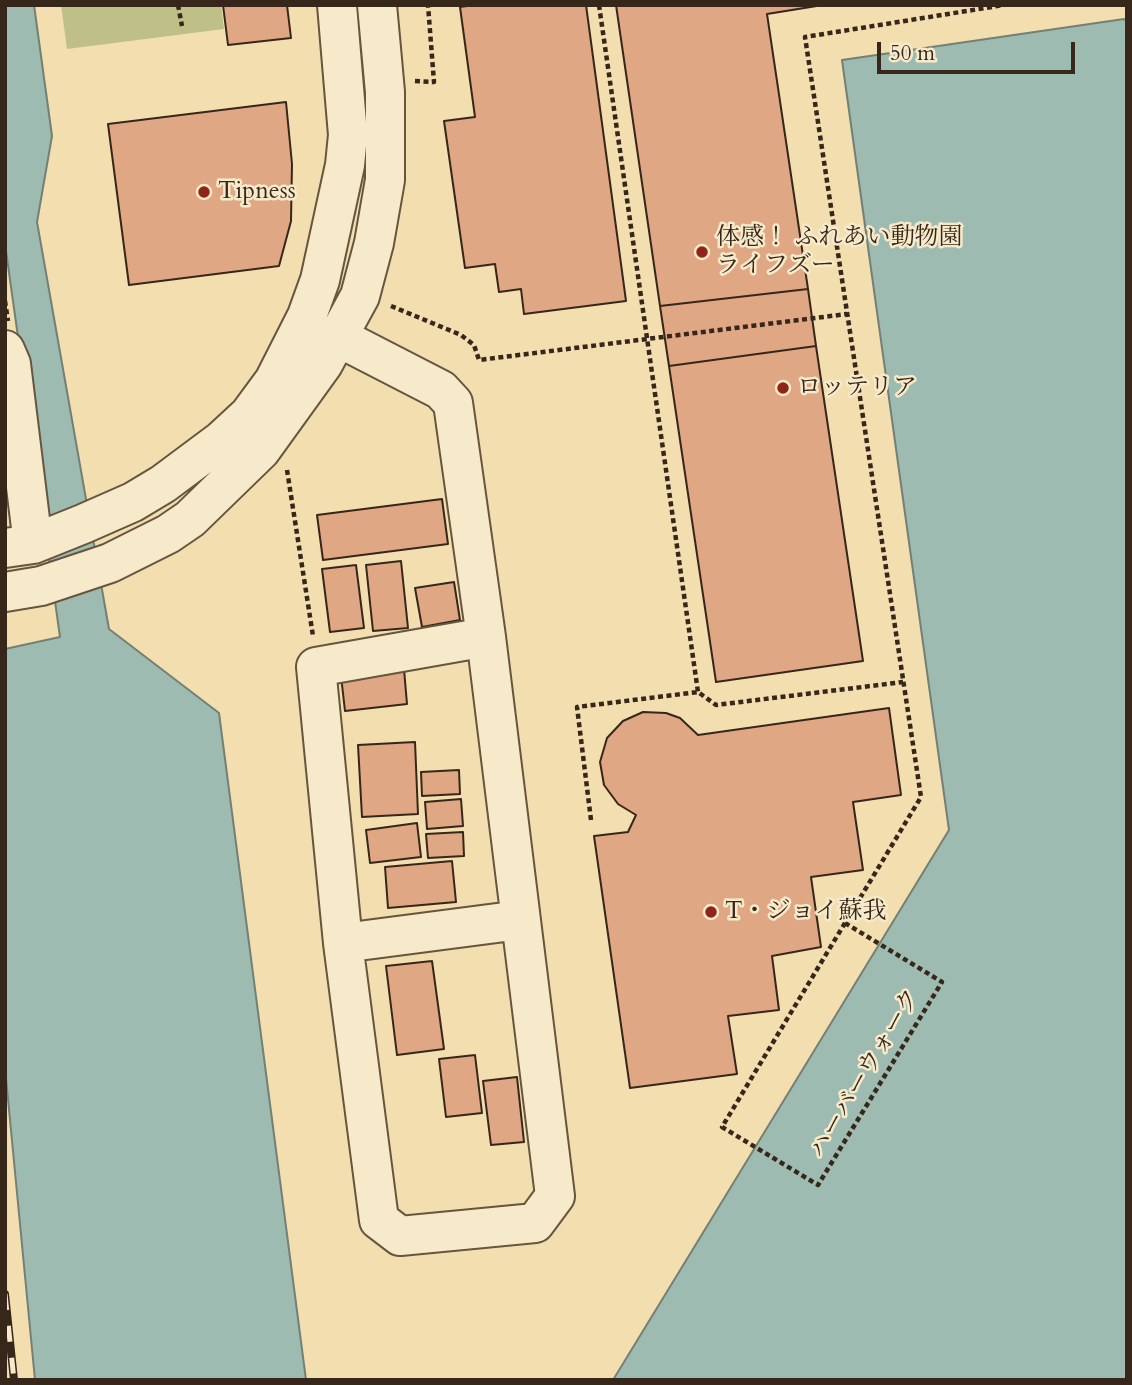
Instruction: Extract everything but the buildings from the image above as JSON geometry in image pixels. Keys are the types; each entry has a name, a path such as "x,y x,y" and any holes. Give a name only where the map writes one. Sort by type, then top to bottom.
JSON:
{"street":[{"path":"7,338 11,363 19,546 133,502 197,460 248,415 274,381 307,316 328,251 345,165 348,135 337,5"},
{"path":"23,589 110,563 159,539 190,519 240,473 283,422 338,337 359,296 374,243 385,180 385,92 377,5"},
{"path":"338,337 441,390 453,403 485,637 555,1196 535,1223 400,1236 379,1220 343,943 316,667 485,637"},
{"path":"343,943 520,920"}],"path":[{"path":"178,5 182,26"},
{"path":"415,81 434,82 428,5"},
{"path":"599,5 698,692"},
{"path":"845,923 921,797 805,37 1004,5"},
{"path":"5,300 7,338"},
{"path":"388,305 461,335 474,345 479,360 847,314"},
{"path":"286,470 313,636"},
{"path":"591,820 577,707 698,692 716,705 904,682"},
{"name":"ハーバーウォーク","path":"845,923 943,982 818,1185 722,1127 845,923"}],"green space":[{"path":"61,5 221,5 224,29 67,49"}],"water":[{"path":"5,5 34,5 52,136 37,222 109,629 219,713 306,1380 35,1380 5,1068 5,649 60,637 5,244"},
{"path":"1124,19 1127,21 1127,1380 613,1380 949,830 842,60"}],"railway":[{"path":"5,1294 14,1380"}],"place":[{"name":"Tipness","path":"204,192"},
{"name":"体感！ ふれあい動物園 ライフズー","path":"702,252"},
{"name":"ロッテリア","path":"783,388"},
{"name":"T・ジョイ蘇我","path":"711,912"}]}
